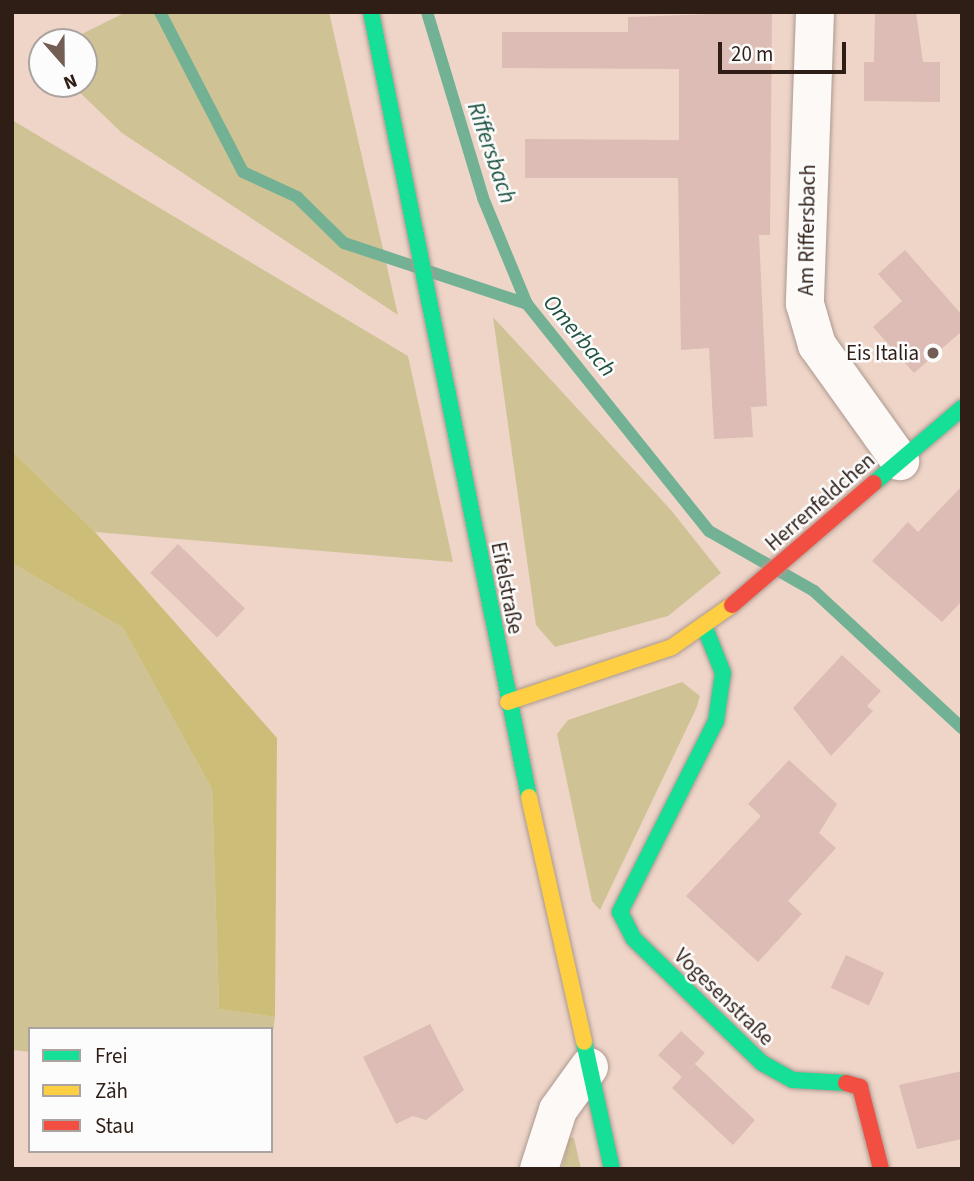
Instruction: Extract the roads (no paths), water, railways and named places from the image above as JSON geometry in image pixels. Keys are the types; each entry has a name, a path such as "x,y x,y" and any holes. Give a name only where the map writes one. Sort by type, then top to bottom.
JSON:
{"street":[{"name":"Eifelstraße","path":"371,12 508,702 612,1169"},
{"name":"Am Riffersbach","path":"815,12 805,304 817,345 900,461"},
{"name":"Herrenfeldchen","path":"508,702 672,647 705,628 741,601 794,551 962,408"},
{"name":"Vogesenstraße","path":"705,628 723,673 716,721 620,912 634,939 761,1063 793,1080 827,1078 860,1087 881,1169"},
{"path":"539,1169 558,1110 589,1067"}],"waterway":[{"name":"Omerbach","path":"160,12 243,172 297,197 344,243 527,304 709,531 814,591 962,728"},
{"name":"Riffersbach","path":"427,12 483,198 527,304"}],"place":[{"name":"Eis Italia","path":"933,353"}]}
